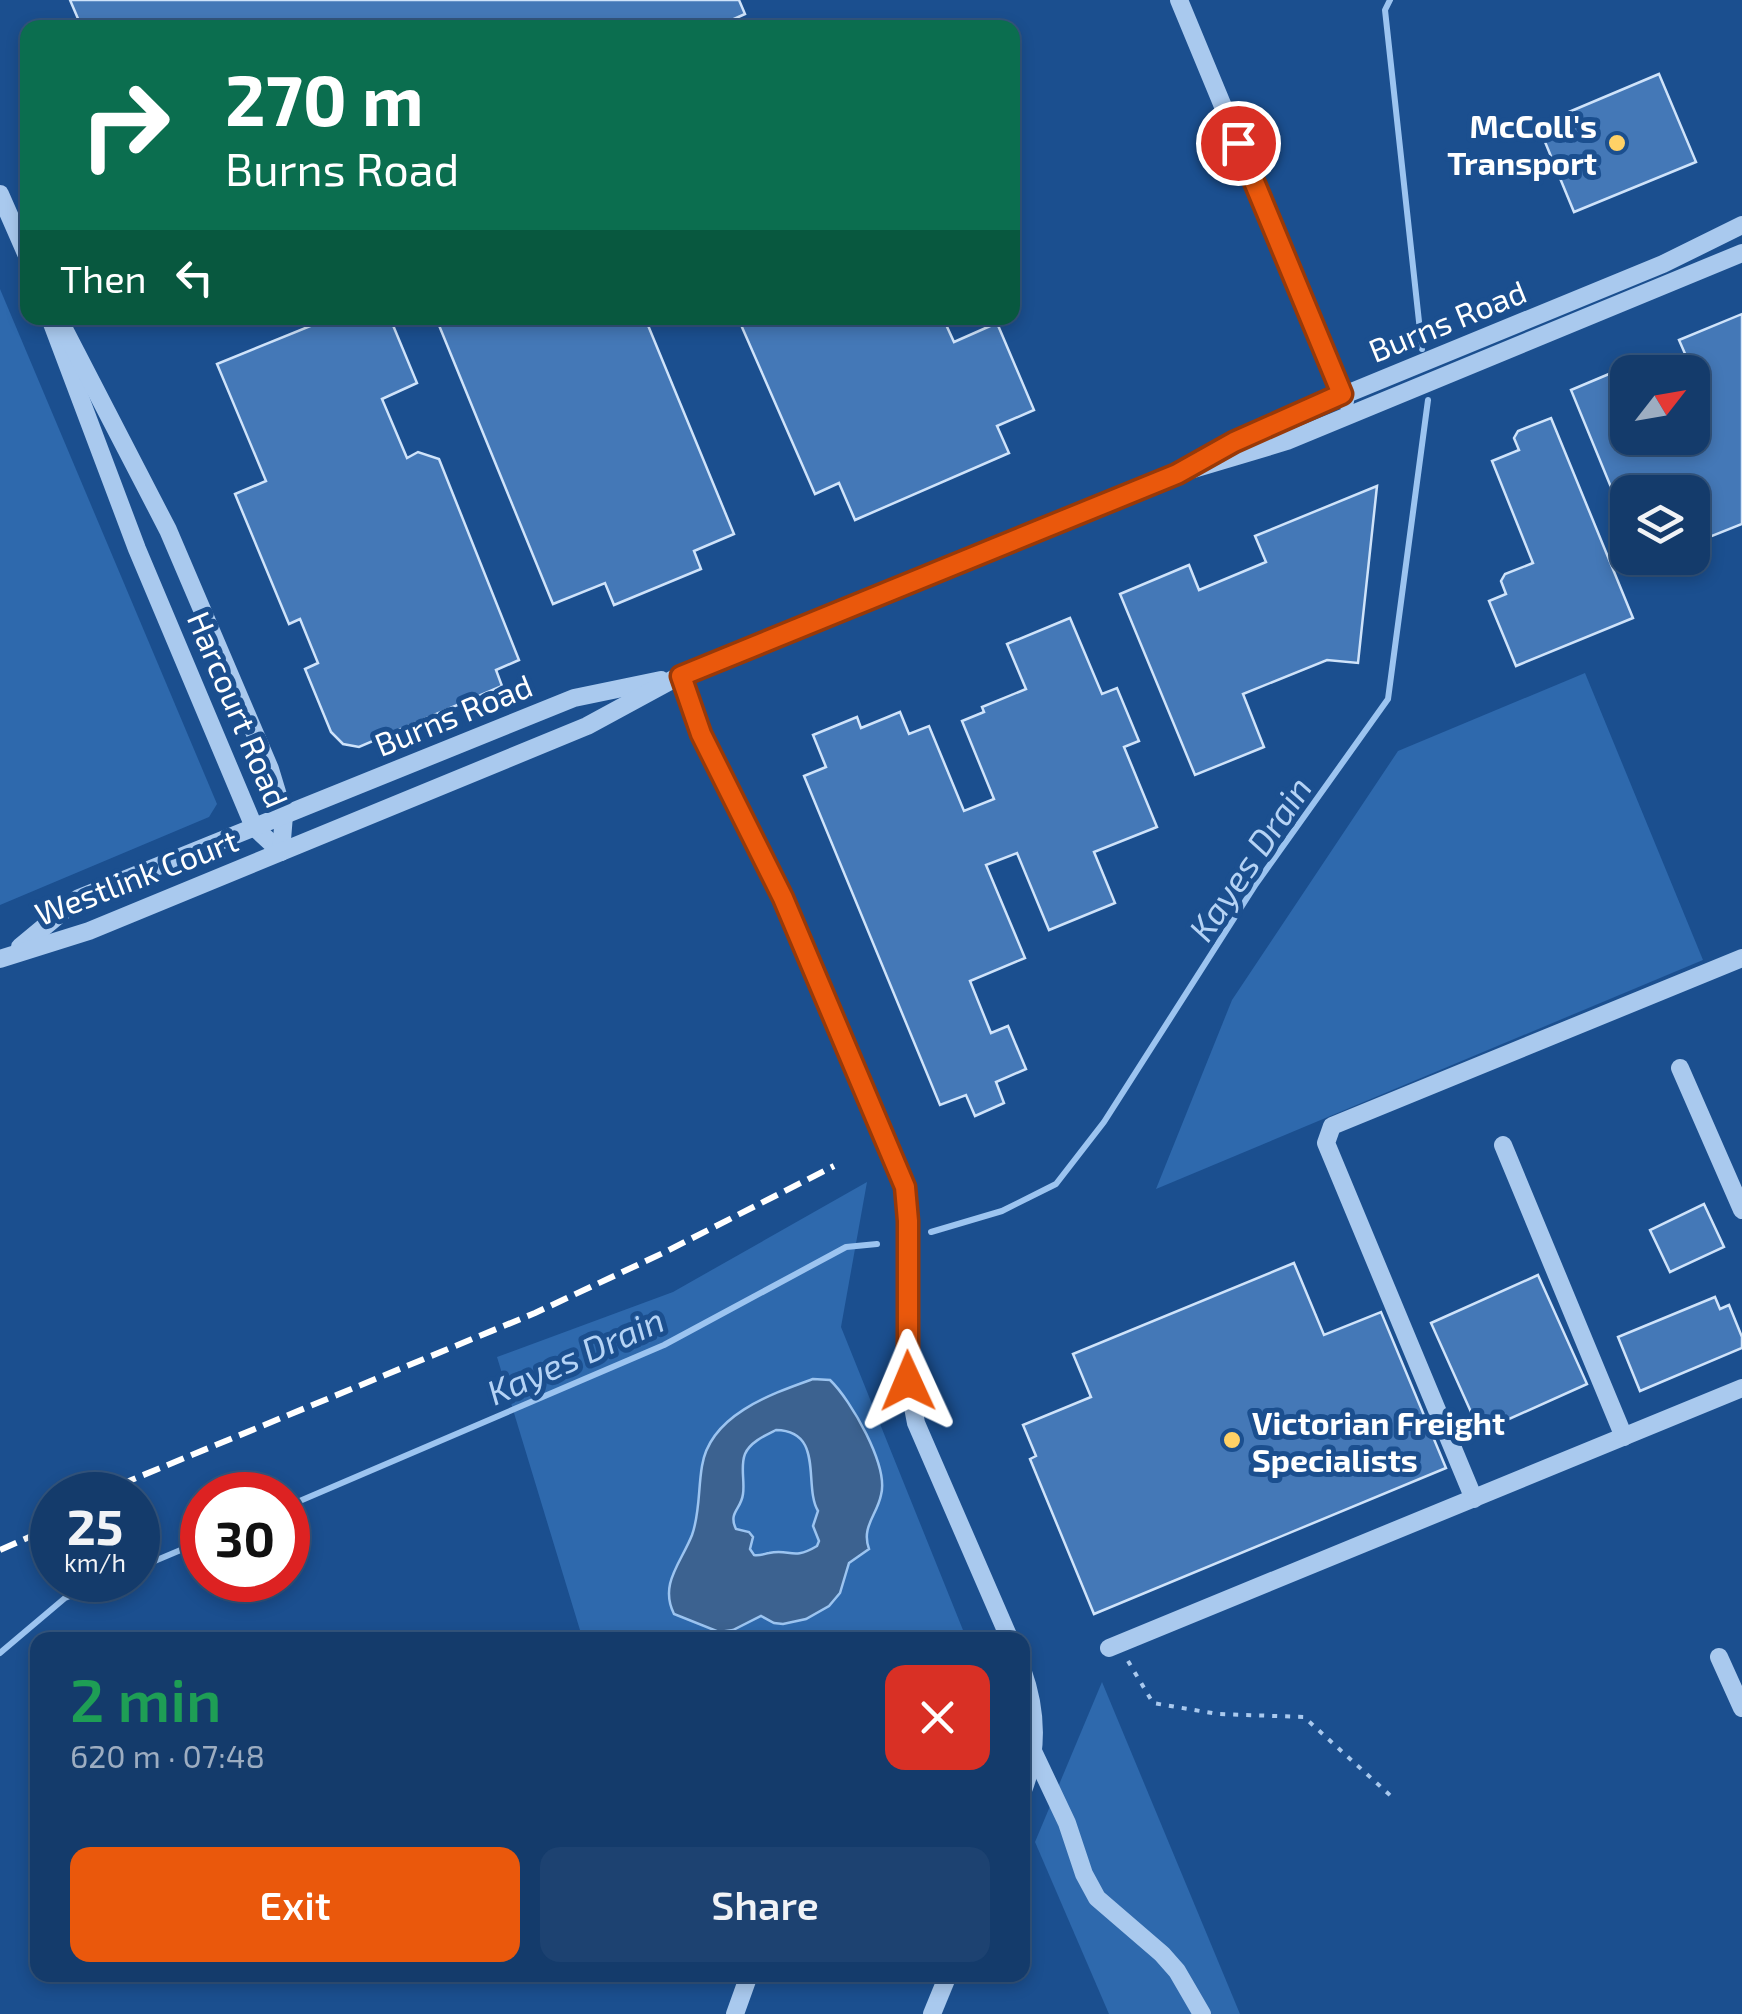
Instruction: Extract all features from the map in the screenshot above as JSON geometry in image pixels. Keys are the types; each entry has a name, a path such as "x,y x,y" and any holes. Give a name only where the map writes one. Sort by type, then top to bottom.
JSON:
{"street":[{"path":"1180,0 1350,416"},
{"path":"0,194 20,240"},
{"path":"1736,228 1741,256"},
{"name":"Burns Road","path":"1177,474 1234,442 1342,394 1664,264 1736,228"},
{"name":"Burns Road","path":"281,852 588,726 681,676 1177,474 1236,458 1350,416 1741,256"},
{"name":"Harcourt Road","path":"53,325 137,549 254,827 281,852"},
{"name":"Harcourt Road","path":"62,325 168,530 270,770 284,815 281,852"},
{"path":"681,676 701,734 760,848 900,1170 908,1221 908,1381 914,1413 1007,1632"},
{"name":"Burns Road","path":"254,827 574,698 681,676"},
{"name":"Westlink Court","path":"6,957 80,898 254,827"},
{"name":"Westlink Court","path":"6,957 90,931 281,852"},
{"path":"1474,1500 1326,1143 1332,1126 1742,958"},
{"path":"1680,1068 1742,1210"},
{"path":"1503,1145 1624,1437"},
{"path":"1115,1645 1742,1388"},
{"path":"1719,1657 1742,1708"},
{"path":"1030,1697 1034,1751 1030,1765"},
{"path":"1034,1751 1097,1898 1162,1954 1177,1971 1202,2014"},
{"path":"735,2014 746,1982"},
{"path":"932,2014 945,1982"}],"path":[{"path":"1115,1645 1153,1703 1218,1714 1304,1717 1392,1797"}],"shaded area":[{"path":"0,289 217,804 209,817 0,905"},
{"path":"1585,673 1703,960 1156,1189 1232,1000 1398,751"},
{"path":"867,1182 841,1327 964,1632 581,1632 497,1357 673,1292"},
{"path":"813,1379 830,1380 848,1402 874,1451 882,1483 867,1534 869,1549 849,1563 840,1593 829,1606 806,1619 783,1624 761,1616 733,1630 719,1632 674,1614 670,1583 695,1527 707,1448 717,1433 745,1409","holes":["776,1430 791,1433 807,1449 818,1511 813,1526 819,1541 802,1553 754,1555 750,1549 753,1537 736,1529 734,1523 743,1494 745,1454"]},
{"path":"1102,1682 1240,2014 1109,2014 1035,1842"}],"building":[{"path":"70,0 739,0 745,14 732,20 79,20"},
{"name":"McColl's Transport","path":"1659,74 1696,162 1574,212 1538,125"},
{"path":"1742,314 1742,524 1710,537 1710,475 1610,475 1610,485 1571,390 1609,374 1610,455 1710,455 1710,355 1686,355 1679,340"},
{"path":"313,325 393,325 417,383 382,399 407,458 418,452 439,459 519,660 496,670 502,686 359,747 343,744 331,732 305,669 318,663 300,619 289,624 235,494 266,481 217,364"},
{"path":"439,325 648,325 734,534 694,551 701,569 614,605 605,583 553,604"},
{"path":"741,325 946,325 954,342 998,325 1034,410 997,426 1009,453 855,520 839,483 815,494"},
{"path":"1551,418 1610,562 1610,575 1615,575 1633,618 1516,666 1489,601 1506,594 1501,581 1505,574 1533,563 1492,461 1519,450 1514,438 1518,431"},
{"path":"1377,486 1358,663 1327,660 1243,694 1264,747 1195,775 1120,594 1189,565 1199,590 1266,562 1255,536"},
{"path":"1070,618 1102,694 1117,688 1139,741 1124,747 1157,827 1094,852 1115,903 1049,930 1017,853 986,865 1025,958 970,981 991,1033 1008,1026 1026,1069 996,1082 1004,1103 975,1116 966,1095 940,1105 804,776 826,767 813,735 857,717 861,728 900,712 909,734 929,726 964,811 994,799 962,721 984,712 982,707 1026,689 1007,644"},
{"path":"1704,1204 1724,1247 1670,1272 1650,1230"},
{"name":"Victorian Freight Specialists","path":"1294,1263 1324,1335 1381,1312 1446,1468 1094,1614 1030,1459 1036,1456 1023,1425 1091,1397 1073,1354"},
{"path":"1538,1275 1587,1384 1480,1432 1431,1323"},
{"path":"1715,1297 1720,1309 1729,1305 1742,1337 1742,1348 1640,1391 1618,1337"}],"waterway":[{"name":"Kayes Drain","path":"1390,0 1385,10 1422,349"},
{"name":"Kayes Drain","path":"931,1232 1002,1211 1056,1184 1104,1122 1256,884 1388,699 1428,400"},
{"name":"Kayes Drain","path":"310,1497 664,1345 846,1247 877,1244"},
{"name":"Kayes Drain","path":"160,1559 180,1550"},
{"name":"Kayes Drain","path":"0,1653 60,1602"}],"railway":[{"path":"151,1472 535,1313 834,1166"},
{"path":"0,1550 30,1537"}],"place":[{"name":"McColl's Transport","path":"1617,143"},
{"name":"Victorian Freight Specialists","path":"1232,1440"}],"route":[{"path":"908,1381 908,1221 900,1170 783,898 701,734 681,676 1177,474 1234,442 1342,394 1238,143"}]}
